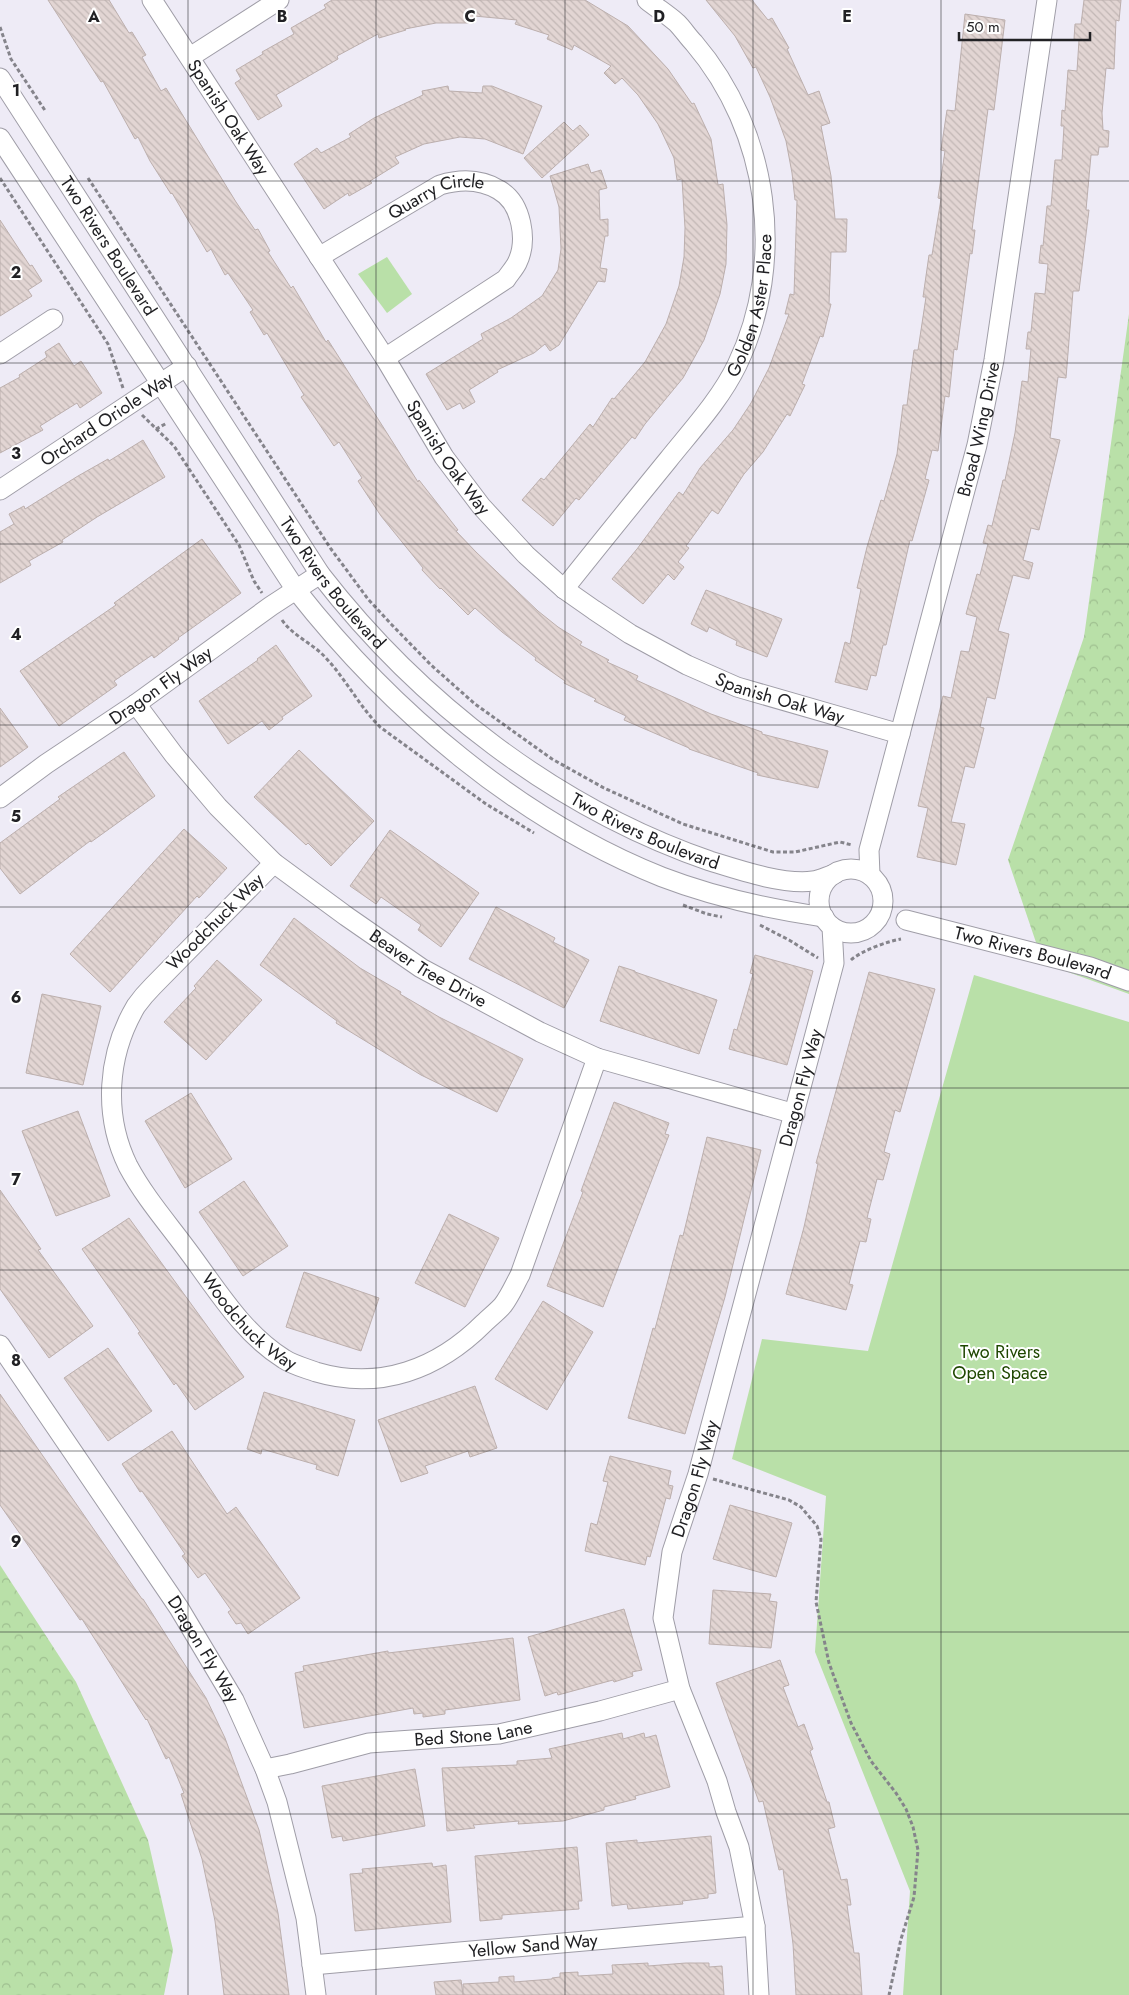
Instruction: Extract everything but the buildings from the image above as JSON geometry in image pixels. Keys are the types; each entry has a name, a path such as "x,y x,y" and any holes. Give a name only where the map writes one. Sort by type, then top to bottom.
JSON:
{"street":[{"name":"Spanish Oak Way","path":"152,0 385,358 444,457 481,506 526,554 564,589 630,634 687,665 738,687 900,734"},
{"path":"190,57 279,0"},
{"name":"Golden Aster Place","path":"564,589 712,406 736,366 752,329 762,281 766,239 763,199 755,160 744,124 726,87 704,54 677,23 647,0"},
{"name":"Broad Wing Drive","path":"870,875 869,850 976,445 992,369 1047,0"},
{"name":"Two Rivers Boulevard","path":"0,78 320,574 351,614 395,661 478,731 521,764 564,792 621,823 674,848 736,870 794,882 815,880 841,871 859,870 870,875"},
{"name":"Two Rivers Boulevard","path":"0,138 296,590 328,631 412,715 503,790 550,821 611,854 663,877 725,898 828,922 844,932 906,920 1090,967 1129,981"},
{"name":"Quarry Circle","path":"320,257 440,185 457,180 476,182 500,190 513,205 522,228 522,247 517,264 506,278 385,358"},
{"path":"0,354 53,319"},
{"name":"Orchard Oriole Way","path":"0,490 187,366"},
{"name":"Dragon Fly Way","path":"0,798 320,574"},
{"name":"Beaver Tree Drive","path":"136,704 174,755 218,807 274,863 421,968 540,1032 597,1058 795,1114"},
{"path":"828,922 820,906 820,893 825,882 869,850"},
{"name":"Woodchuck Way","path":"274,863 153,986 136,1006 116,1056 111,1106 116,1136 137,1182 239,1321 262,1343 285,1359 304,1368 345,1379 382,1378 419,1368 444,1356 475,1333 503,1304 520,1275 597,1058"},
{"path":"862,930 877,920 882,908 883,896 879,884 870,875"},
{"path":"883,896 906,920"},
{"name":"Dragon Fly Way","path":"759,1995 755,1926 740,1847 726,1812 717,1781 680,1689 663,1618 672,1552 698,1474 834,963 828,922"},
{"name":"Dragon Fly Way","path":"834,963 862,930"},
{"name":"Dragon Fly Way","path":"0,1345 179,1608 234,1700 265,1769 277,1802 292,1855 306,1918 316,1995"},
{"name":"Bed Stone Lane","path":"265,1769 369,1743 499,1734 600,1711 680,1689"},
{"name":"Yellow Sand Way","path":"312,1965 755,1926"}],"path":[{"path":"0,27 11,59 46,114"},
{"path":"87,176 331,549 368,599 391,624 431,665 475,704 512,732 561,764 604,788 683,824 773,852 794,852 840,842 869,850"},
{"path":"0,178 108,344 130,403 174,446 239,545 254,581 272,606"},
{"path":"698,1474 789,1500 801,1507 817,1526 820,1539 816,1602 829,1663 851,1723 871,1761 906,1809 913,1827 918,1850 914,1897 901,1939 889,1995"}],"green space":[{"path":"387,257 412,294 387,313 358,274"},
{"path":"1129,314 1129,994 1043,963 1008,860 1084,637"},
{"name":"Two Rivers Open Space","path":"974,975 1129,1022 1129,1995 903,1995 910,1891 815,1652 826,1496 732,1459 762,1339 868,1351"},
{"path":"0,1565 76,1682 148,1840 173,1950 164,1995 0,1995"}]}
